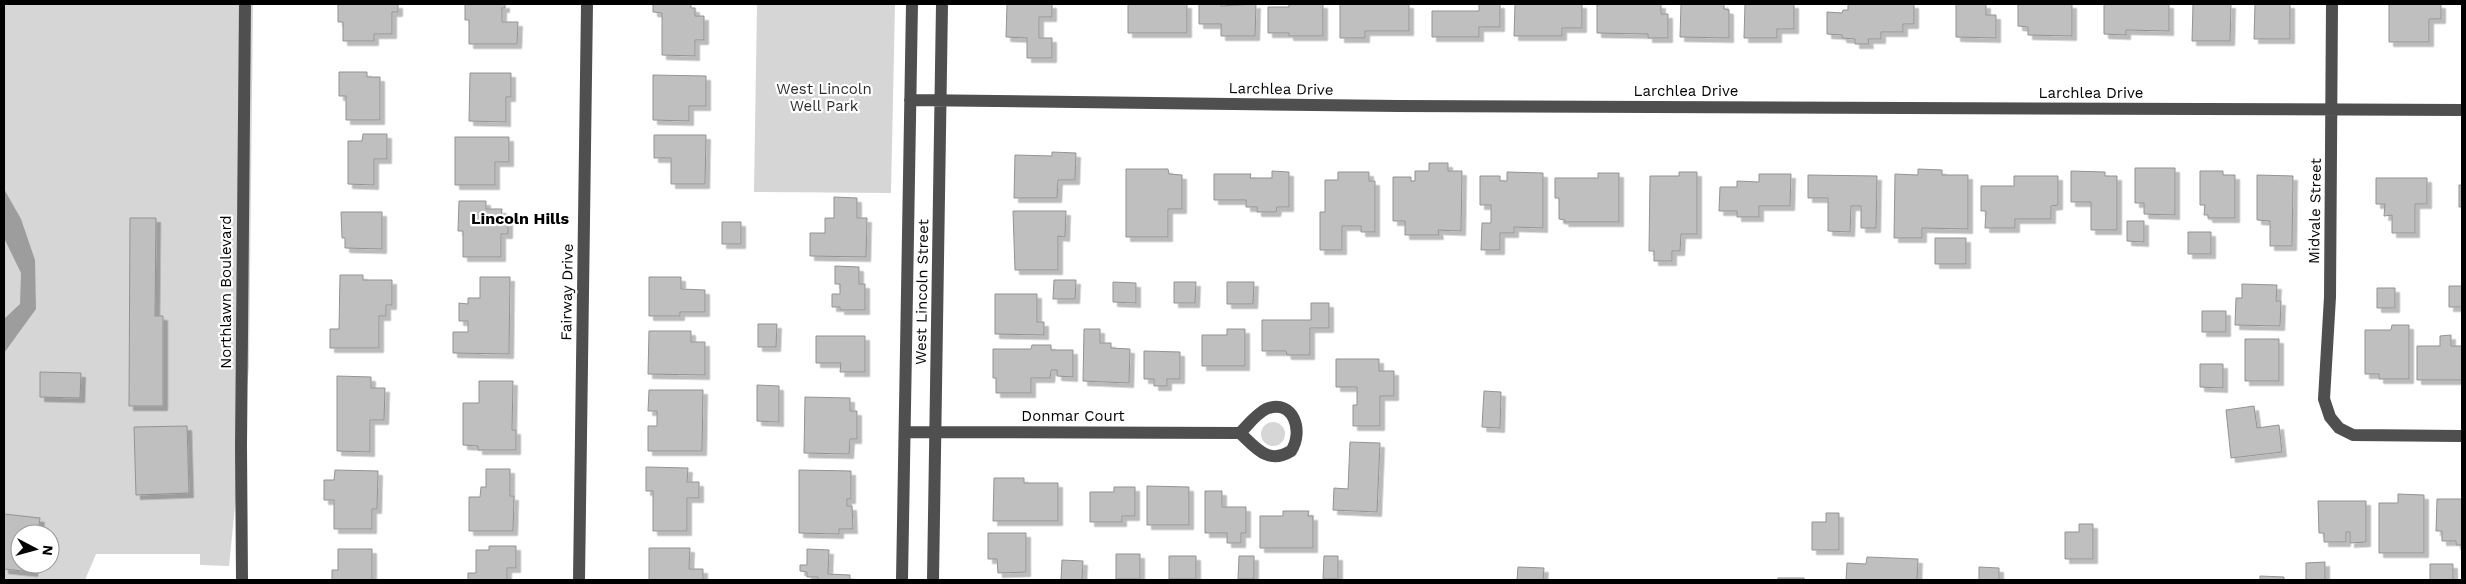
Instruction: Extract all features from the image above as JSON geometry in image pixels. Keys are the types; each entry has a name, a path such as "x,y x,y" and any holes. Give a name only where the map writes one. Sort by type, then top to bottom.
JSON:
{"street":[{"name":"Northlawn Boulevard","path":"242,580 241,437 245,4"},
{"name":"Fairway Drive","path":"579,580 587,4"},
{"name":"West Lincoln Street","path":"902,580 912,4"},
{"name":"West Lincoln Street","path":"933,580 942,4"},
{"name":"Midvale Street","path":"2332,4 2330,297 2324,399 2330,417 2339,428 2354,434 2462,436"},
{"name":"Larchlea Drive","path":"910,100 1399,106 2462,110"},
{"path":"1277,407 1285,410 1295,420 1298,436 1291,451 1283,456 1272,457 1264,455 1240,433 1259,414 1277,407"},
{"name":"Donmar Court","path":"905,432 1240,433"}],"green space":[{"path":"4,4 253,4 249,367 229,566 200,565 200,554 96,554 85,580 4,580"},
{"name":"West Lincoln Well Park","path":"757,4 895,4 891,193 754,192"},
{"path":"1273,422 1282,425 1285,434 1282,443 1273,446 1264,443 1261,434 1264,425"}],"shaded area":[{"path":"4,189 21,219 35,260 36,309 4,353 4,319 20,304 21,273 4,238"}],"building":[{"path":"338,4 398,4 398,12 392,12 392,34 374,34 374,41 343,41 343,22 338,22"},
{"path":"465,4 505,4 505,8 502,8 502,22 518,22 517,44 469,44 469,20 465,20"},
{"path":"653,4 691,4 691,8 695,8 695,16 704,16 704,40 695,40 695,56 662,55 662,13 653,12"},
{"path":"1007,4 1052,4 1052,17 1039,17 1039,38 1052,38 1052,58 1027,58 1027,38 1006,37"},
{"path":"1128,4 1187,4 1187,33 1128,33"},
{"path":"1199,4 1221,4 1221,6 1256,4 1255,36 1221,36 1221,24 1199,24"},
{"path":"1289,4 1323,4 1323,36 1289,36 1289,33 1268,33 1268,7 1289,7"},
{"path":"1340,4 1409,4 1409,31 1365,31 1365,38 1340,38"},
{"path":"1479,4 1500,4 1500,27 1479,27 1479,37 1432,37 1432,11 1479,11"},
{"path":"1515,4 1582,4 1582,28 1562,28 1562,36 1514,36"},
{"path":"1661,4 1661,14 1668,14 1668,38 1648,38 1648,34 1597,33 1597,5"},
{"path":"1681,4 1724,4 1724,9 1729,10 1729,38 1680,37"},
{"path":"1745,4 1794,4 1794,29 1777,29 1777,38 1744,38"},
{"path":"1848,4 1914,4 1914,24 1903,24 1903,32 1881,32 1881,39 1868,39 1869,44 1855,44 1855,39 1842,38 1842,35 1827,34 1827,12 1842,13 1843,10 1848,10"},
{"path":"1956,4 1986,4 1986,15 1996,15 1996,38 1956,37"},
{"path":"2018,4 2072,4 2072,36 2028,35 2028,27 2018,26"},
{"path":"2104,4 2169,4 2169,31 2126,30 2126,35 2104,34"},
{"path":"2193,4 2231,4 2230,41 2192,41"},
{"path":"2255,4 2290,4 2290,39 2254,39"},
{"path":"2389,4 2441,4 2441,19 2429,19 2429,42 2389,42"},
{"path":"339,72 367,72 367,77 380,77 380,120 346,120 346,96 339,96"},
{"path":"470,73 511,73 511,97 506,97 506,122 469,121"},
{"path":"653,75 706,76 706,106 689,106 689,121 653,120"},
{"path":"363,134 387,134 387,159 374,159 374,185 348,184 348,141 362,141"},
{"path":"654,135 706,135 705,184 671,184 671,158 654,158"},
{"path":"455,137 509,137 509,162 495,162 495,185 455,185"},
{"path":"1052,152 1076,153 1075,180 1058,180 1057,198 1014,198 1015,155 1052,156"},
{"path":"1429,163 1448,163 1448,171 1462,171 1461,231 1438,230 1439,235 1405,235 1405,221 1393,221 1393,177 1411,177 1411,181 1415,181 1415,171 1429,171"},
{"path":"2135,168 2175,168 2175,215 2144,214 2144,203 2135,203"},
{"path":"1126,169 1168,169 1169,174 1182,175 1182,209 1168,209 1168,237 1126,237"},
{"path":"1918,169 1942,170 1942,175 1968,175 1968,229 1922,228 1922,238 1894,238 1895,174 1918,175"},
{"path":"1272,171 1289,172 1289,207 1277,207 1276,212 1257,212 1257,207 1246,207 1246,200 1214,200 1214,174 1251,174 1250,178 1272,178"},
{"path":"2071,171 2105,172 2105,176 2117,176 2117,230 2091,230 2091,202 2071,202"},
{"path":"2200,171 2223,171 2223,175 2235,175 2235,218 2208,218 2208,215 2204,215 2205,205 2200,205"},
{"path":"1338,172 1369,172 1369,181 1375,181 1375,232 1361,232 1361,226 1342,226 1342,250 1320,250 1320,212 1325,212 1325,180 1338,180"},
{"path":"1507,172 1543,173 1543,228 1514,227 1514,233 1500,233 1500,250 1481,250 1482,223 1491,223 1491,205 1480,205 1480,176 1500,176 1500,181 1507,181"},
{"path":"1679,172 1697,172 1697,234 1681,234 1680,251 1672,251 1672,261 1654,261 1654,251 1649,251 1650,176 1679,176"},
{"path":"1598,173 1619,173 1619,222 1564,222 1565,220 1559,219 1559,198 1555,198 1555,178 1598,178"},
{"path":"1759,174 1791,174 1790,206 1759,206 1759,217 1737,217 1737,211 1719,211 1720,187 1737,187 1737,181 1759,182"},
{"path":"1808,175 1877,176 1876,228 1861,228 1861,206 1851,206 1850,232 1828,231 1828,198 1808,198"},
{"path":"2257,175 2293,176 2292,246 2270,246 2270,221 2257,220"},
{"path":"2014,176 2058,176 2058,205 2051,206 2051,219 2015,219 2015,228 1985,228 1986,211 1981,211 1981,186 2014,186"},
{"path":"2376,178 2427,178 2427,204 2415,204 2415,233 2392,233 2392,215 2384,216 2385,204 2376,204"},
{"path":"2459,185 2462,185 2462,207 2459,207"},
{"path":"834,197 857,198 857,218 867,218 866,257 810,256 810,233 825,233 825,218 834,218"},
{"path":"459,201 486,201 486,209 502,209 501,220 508,220 508,234 501,234 501,257 463,257 463,231 458,231"},
{"path":"1013,211 1066,211 1065,237 1058,236 1058,270 1015,270"},
{"path":"341,212 382,212 382,249 345,248 345,238 342,238"},
{"path":"130,218 156,218 155,316 163,316 163,406 129,406"},
{"path":"2127,221 2144,221 2144,242 2127,241"},
{"path":"722,222 741,222 741,244 722,244"},
{"path":"2188,232 2211,232 2211,254 2188,254"},
{"path":"1935,238 1966,238 1966,264 1935,264"},
{"path":"835,266 859,267 859,284 865,284 865,310 840,310 840,307 832,307 832,294 840,294 840,284 835,284"},
{"path":"340,275 363,275 363,280 392,280 392,305 386,305 386,316 379,316 379,348 330,348 330,329 339,329"},
{"path":"480,277 510,277 509,354 453,353 453,332 468,332 468,321 459,321 459,303 468,304 468,298 480,298"},
{"path":"649,277 681,277 681,289 705,290 705,312 680,312 680,316 649,316"},
{"path":"1054,280 1076,280 1075,299 1053,299"},
{"path":"1113,282 1136,283 1136,303 1113,302"},
{"path":"1174,282 1196,282 1195,303 1174,303"},
{"path":"1227,282 1254,282 1253,304 1227,304"},
{"path":"2242,284 2277,285 2276,301 2281,301 2280,326 2235,325 2236,298 2242,298"},
{"path":"2449,286 2462,286 2462,307 2449,307"},
{"path":"2377,288 2395,288 2395,308 2377,308"},
{"path":"995,294 1037,294 1037,322 1044,322 1044,335 995,334"},
{"path":"1311,303 1329,303 1329,328 1310,328 1310,355 1287,355 1286,351 1262,351 1262,320 1311,320"},
{"path":"2202,311 2226,311 2226,332 2202,332"},
{"path":"758,324 777,324 776,347 758,347"},
{"path":"2392,325 2409,325 2409,379 2379,379 2379,374 2365,374 2365,330 2391,330"},
{"path":"1084,329 1100,329 1100,343 1111,343 1111,348 1130,349 1129,383 1083,381"},
{"path":"1227,329 1245,329 1245,366 1202,366 1202,335 1227,335"},
{"path":"649,331 691,331 691,342 705,342 705,375 648,374"},
{"path":"2451,335 2451,346 2462,346 2462,380 2417,380 2417,346 2440,346 2440,336"},
{"path":"816,336 865,336 865,372 840,372 841,363 816,363"},
{"path":"2245,339 2279,339 2279,381 2245,381"},
{"path":"1032,345 1051,345 1051,350 1073,350 1073,377 1057,376 1057,370 1051,370 1050,378 1031,378 1031,393 996,393 996,378 993,378 993,349 1031,349"},
{"path":"1144,351 1180,352 1180,379 1167,379 1167,386 1154,386 1154,379 1144,379"},
{"path":"1336,359 1379,359 1379,371 1394,371 1394,396 1380,396 1380,426 1353,426 1353,405 1357,405 1357,387 1336,387"},
{"path":"2200,364 2223,364 2223,388 2200,387"},
{"path":"40,372 81,373 80,398 40,397"},
{"path":"337,376 371,377 371,388 385,388 384,420 370,420 370,452 337,451"},
{"path":"479,381 513,381 512,430 516,430 516,450 478,450 478,446 463,445 463,403 479,403"},
{"path":"757,385 779,386 779,422 757,421"},
{"path":"649,390 703,390 702,451 648,451 648,426 657,426 657,411 648,411"},
{"path":"1484,391 1501,392 1500,428 1482,427"},
{"path":"805,397 850,398 850,411 857,411 857,439 850,439 849,454 804,453"},
{"path":"2254,406 2257,428 2279,425 2282,452 2231,458 2226,410"},
{"path":"187,426 189,493 136,495 134,427"},
{"path":"1350,442 1380,443 1377,512 1333,510 1334,488 1348,489"},
{"path":"646,467 688,468 687,482 699,482 699,498 687,498 687,531 653,531 653,491 646,491"},
{"path":"486,469 510,469 510,496 514,496 513,531 469,531 469,497 480,497 481,487 486,487"},
{"path":"335,470 378,471 377,509 372,509 372,529 334,529 334,500 324,500 324,480 334,480"},
{"path":"799,470 851,471 851,499 847,499 847,506 852,506 853,529 839,529 839,534 799,533"},
{"path":"994,478 1024,478 1024,483 1058,483 1058,521 993,521"},
{"path":"1147,486 1189,487 1189,525 1147,525"},
{"path":"1114,487 1135,487 1135,516 1122,516 1122,522 1090,522 1090,492 1114,492"},
{"path":"1205,491 1222,491 1222,507 1246,507 1246,533 1241,533 1241,543 1227,543 1227,533 1205,533"},
{"path":"2398,494 2424,495 2424,553 2379,553 2379,503 2398,503"},
{"path":"2437,499 2462,499 2462,545 2456,545 2456,541 2442,541 2442,531 2436,531"},
{"path":"2318,501 2366,501 2366,542 2350,543 2350,532 2346,532 2346,542 2324,542 2324,533 2319,533"},
{"path":"1283,511 1309,511 1308,516 1313,516 1313,548 1260,548 1260,516 1283,516"},
{"path":"1826,513 1839,513 1839,550 1812,550 1812,522 1826,522"},
{"path":"4,514 40,518 39,524 10,524 10,570 4,569"},
{"path":"2079,524 2093,524 2093,559 2065,559 2065,532 2079,532"},
{"path":"988,533 1026,533 1026,572 998,573 997,559 988,559"},
{"path":"489,546 516,546 516,568 507,568 507,580 468,580 468,573 476,573 476,550 489,550"},
{"path":"649,548 690,548 689,569 703,569 703,580 649,580"},
{"path":"338,549 372,549 372,580 332,580 332,570 338,570"},
{"path":"807,549 829,550 828,574 850,575 850,580 818,580 818,577 807,577 807,572 800,571 800,565 807,565"},
{"path":"1116,554 1140,554 1140,579 1116,579"},
{"path":"1169,556 1196,556 1196,579 1169,579"},
{"path":"1239,556 1254,556 1254,579 1238,579"},
{"path":"1324,556 1338,556 1338,579 1323,579"},
{"path":"1867,557 1918,559 1917,580 1846,580 1847,563 1866,564"},
{"path":"1062,560 1083,561 1082,580 1061,580"},
{"path":"2325,562 2325,580 2306,580 2306,563"},
{"path":"2430,564 2453,564 2453,580 2430,580"},
{"path":"1518,567 1544,568 1543,580 1517,580"},
{"path":"1979,567 1999,568 1999,580 1979,580"},
{"path":"2260,576 2284,577 2284,580 2260,580"},
{"path":"1778,578 1804,578 1804,580 1778,580"}],"district":[{"name":"Lincoln Hills","path":"520,218"}]}
